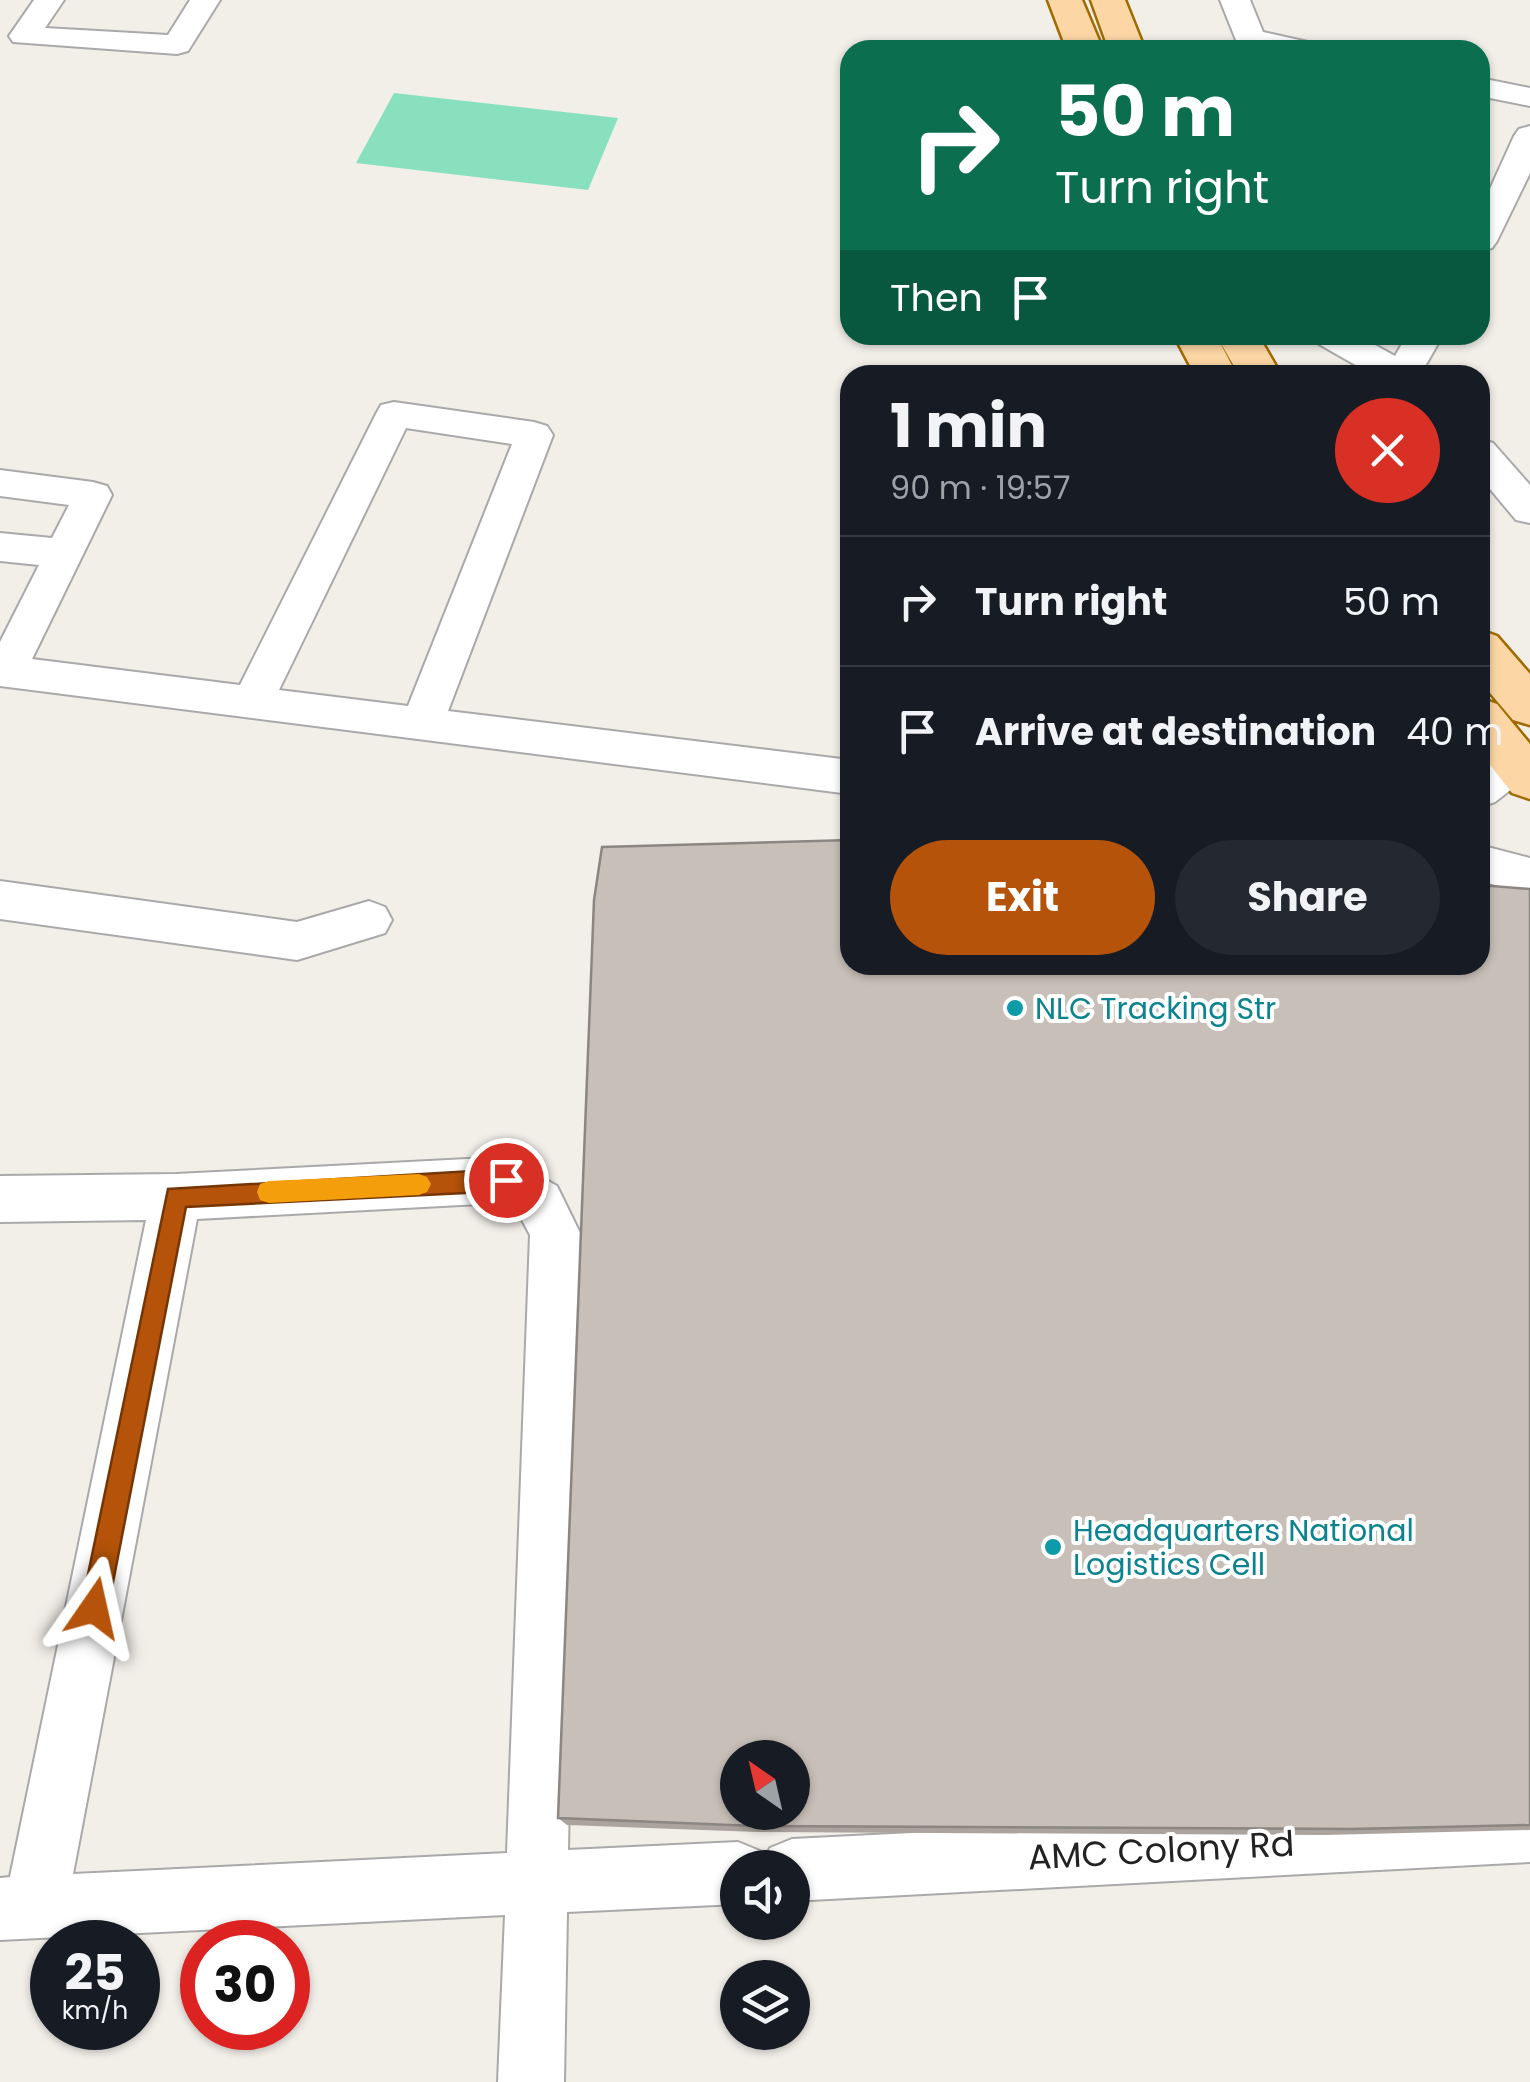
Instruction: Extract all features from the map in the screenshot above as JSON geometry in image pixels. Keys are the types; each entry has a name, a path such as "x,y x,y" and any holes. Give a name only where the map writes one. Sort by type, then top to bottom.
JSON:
{"main road":[{"path":"1065,0 1080,40"},
{"path":"1108,0 1123,40"},
{"path":"1490,660 1530,707"},
{"path":"1490,739 1508,777"}],"street":[{"path":"49,0 24,36 177,45 205,0"},
{"path":"1235,0 1252,40"},
{"path":"1490,89 1530,98"},
{"path":"1490,233 1515,212 1530,136"},
{"path":"1348,345 1383,365"},
{"path":"252,703 394,414 534,435 421,725"},
{"path":"1490,464 1530,510"},
{"path":"0,483 93,495 3,671 840,775"},
{"path":"0,547 64,553"},
{"path":"1490,866 1530,876"},
{"path":"0,900 297,941 368,920"},
{"path":"0,1200 176,1197 506,1180 539,1202 555,1233 531,2082"},
{"path":"176,1197 17,1909 720,1874"},
{"name":"AMC Colony Rd","path":"810,1869 1530,1832"}],"green space":[{"path":"394,93 618,118 588,190 356,163"}],"building":[{"name":"Headquarters National Logistics Cell","path":"840,840 840,975 1490,975 1490,886 1530,889 1530,1825 1351,1829 810,1826 810,1740 720,1740 720,1825 558,1818 594,900 602,847"}],"slow traffic":[{"path":"269,1192 419,1184"}],"place":[{"name":"NLC Tracking Str","path":"1015,1008"},
{"name":"Headquarters National Logistics Cell","path":"1053,1547"}],"route":[{"path":"94,1608 176,1197 506,1180"}]}
